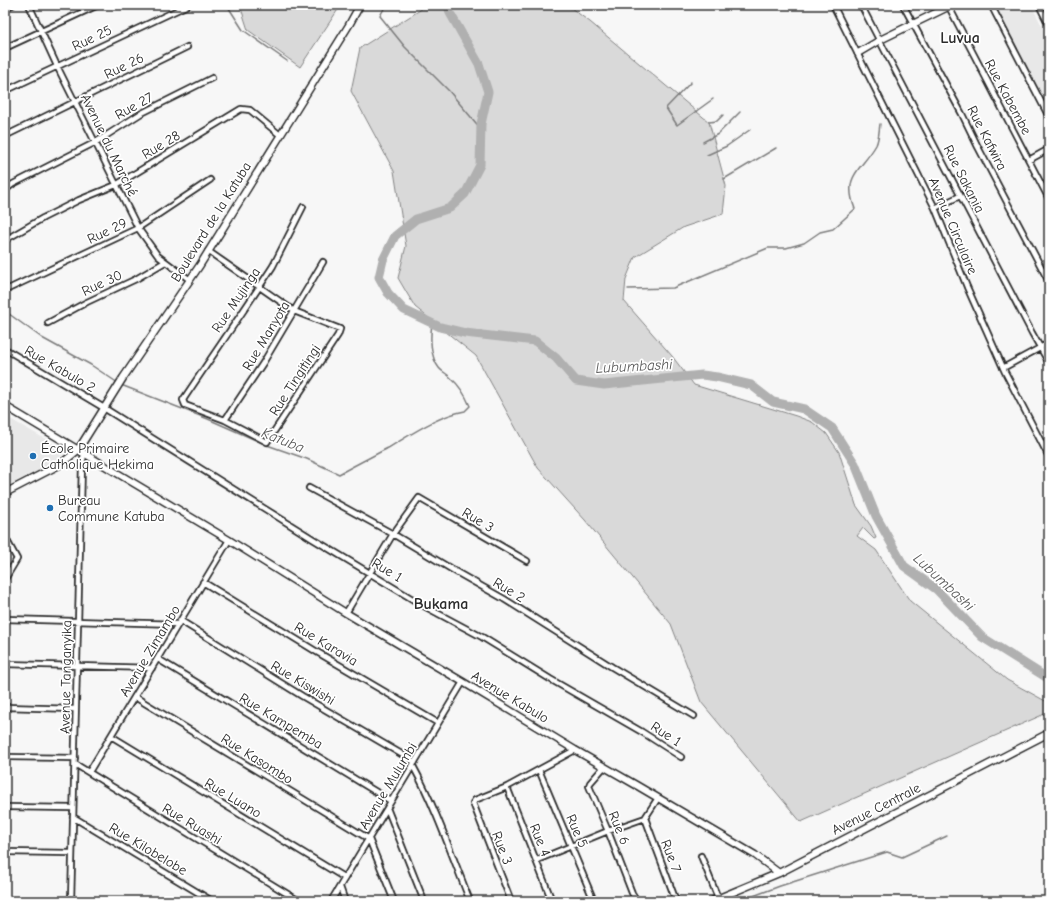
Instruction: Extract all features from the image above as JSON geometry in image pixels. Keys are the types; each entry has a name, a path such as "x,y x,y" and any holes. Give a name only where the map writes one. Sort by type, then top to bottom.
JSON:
{"street":[{"path":"5,8 12,5"},
{"name":"Avenue du Marché","path":"29,5 40,32 138,228 158,256 190,280"},
{"path":"5,48 98,5"},
{"name":"Rue 25","path":"5,91 188,5"},
{"name":"Boulevard de la Katuba","path":"5,493 81,452 104,408 190,280 360,5"},
{"name":"Avenue Circulaire","path":"833,5 936,208 970,293 1003,368 1049,457"},
{"name":"Rue Sakania","path":"861,5 1049,363"},
{"name":"Rue Kafwira","path":"903,5 962,114 1049,282"},
{"path":"858,53 880,40 950,5"},
{"name":"Rue Kabembe","path":"950,5 1049,199"},
{"path":"991,5 1049,117"},
{"path":"1039,5 1049,25"},
{"name":"Rue 26","path":"5,136 187,46"},
{"name":"Rue 27","path":"5,190 13,184 96,142 140,114 212,78"},
{"name":"Rue 28","path":"5,240 43,218 79,200 116,185 241,109 246,108 250,110 280,135"},
{"path":"1029,160 1049,149"},
{"name":"Rue 29","path":"6,290 138,228 210,180"},
{"path":"936,208 960,196"},
{"name":"Rue Mujinga","path":"225,420 185,405 183,402 272,266 303,207"},
{"path":"208,251 294,311"},
{"name":"Rue 30","path":"48,323 87,302 136,279 165,262"},
{"name":"Rue Manyota","path":"225,420 263,363 323,262"},
{"name":"Rue Tingitingi","path":"225,420 266,442 338,336 340,329 294,311"},
{"path":"1003,368 1049,343"},
{"name":"Rue Kabulo 2","path":"5,349 104,408"},
{"name":"Avenue Kabulo","path":"5,406 229,540 346,613 575,750 755,855 779,873"},
{"name":"Rue 1","path":"104,408 266,510 424,606 482,637 550,679 642,732 681,757"},
{"name":"Avenue Tanganyika","path":"71,901 71,853 75,764 76,666 82,465 81,452"},
{"name":"Rue 2","path":"309,488 393,534 504,599 612,667 694,716"},
{"name":"Rue 3","path":"393,534 419,498 527,561"},
{"path":"346,613 393,534"},
{"path":"5,537 17,559 5,579"},
{"name":"Avenue Zimambo","path":"89,772 229,540"},
{"name":"Rue Karavia","path":"203,582 317,652 438,723"},
{"path":"5,618 179,622"},
{"name":"Rue Kiswishi","path":"179,622 414,764"},
{"name":"Rue Kampemba","path":"158,659 392,801"},
{"path":"5,664 152,668"},
{"name":"Avenue Mulumbi","path":"331,901 463,682"},
{"name":"Rue Kasombo","path":"135,697 369,839"},
{"path":"5,707 75,709"},
{"name":"Avenue Centrale","path":"715,900 779,873 1049,733"},
{"name":"Rue Luano","path":"111,736 345,878"},
{"path":"507,787 575,750"},
{"path":"5,757 75,758"},
{"name":"Rue Ruashi","path":"75,764 299,901"},
{"path":"414,764 470,901"},
{"name":"Rue 6","path":"604,767 589,786 632,893 637,901"},
{"name":"Rue 5","path":"540,770 594,901"},
{"name":"Rue 3","path":"507,787 474,800 473,803 511,901"},
{"name":"Rue 4","path":"507,787 552,901"},
{"path":"537,860 608,831 645,818 658,798"},
{"path":"5,807 73,808"},
{"path":"387,808 424,901"},
{"name":"Rue Kilobelobe","path":"73,817 212,901"},
{"name":"Rue 7","path":"645,818 676,901"},
{"path":"369,839 394,901"},
{"path":"5,852 71,853"},
{"path":"701,856 715,900"},
{"path":"340,887 345,901"},
{"path":"5,901 15,901"}],"shaded area":[{"path":"240,5 341,5 300,67 248,30"},
{"path":"428,5 567,5 590,22 709,122 726,186 723,214 684,227 635,257 626,279 624,301 672,356 694,385 796,416 812,422 826,433 839,452 856,505 871,526 876,538 874,539 863,528 857,536 876,550 910,601 1007,680 1049,703 1049,712 801,822 701,702 671,624 585,520 538,468 476,356 415,307 398,278 406,246 394,171 351,91 360,48"},
{"path":"1005,5 1031,5 1049,39 1049,110 997,9"},
{"name":"École Primaire Catholique Hekima","path":"5,416 66,451 56,461 5,487"}],"waterway":[{"path":"227,5 243,30 287,61"},
{"path":"386,5 380,16 405,47 449,91 481,129"},
{"name":"Lubumbashi","path":"448,5 450,13 479,64 488,92 481,124 480,165 465,194 450,208 416,219 395,236 383,260 379,277 388,293 404,310 440,327 465,333 535,341 556,358 576,381 604,385 702,375 751,385 773,402 804,409 832,428 855,464 876,516 904,566 936,589 982,637 1049,679"},
{"path":"691,82 666,108 677,125 713,99"},
{"path":"703,142 718,134 740,112"},
{"path":"709,122 717,121 723,115"},
{"path":"628,289 673,288 768,248 786,248 804,243 820,232 833,229 855,209 852,198 852,181 855,174 876,145 880,124"},
{"path":"707,155 727,146 751,129"},
{"path":"724,179 776,148"},
{"name":"Katuba","path":"5,311 42,338 91,365 118,383"},
{"name":"Katuba","path":"121,385 208,419 267,445 307,459 339,474 425,426 455,413 465,411 470,406 460,387 440,369 436,363 431,347 432,323"},
{"path":"740,901 780,886 887,852 902,857 947,836"}],"place":[{"name":"École Primaire Catholique Hekima","path":"33,456"},
{"name":"Bureau Commune Katuba","path":"50,508"}],"district":[{"name":"Luvua","path":"960,38"},
{"name":"Bukama","path":"441,604"}]}
